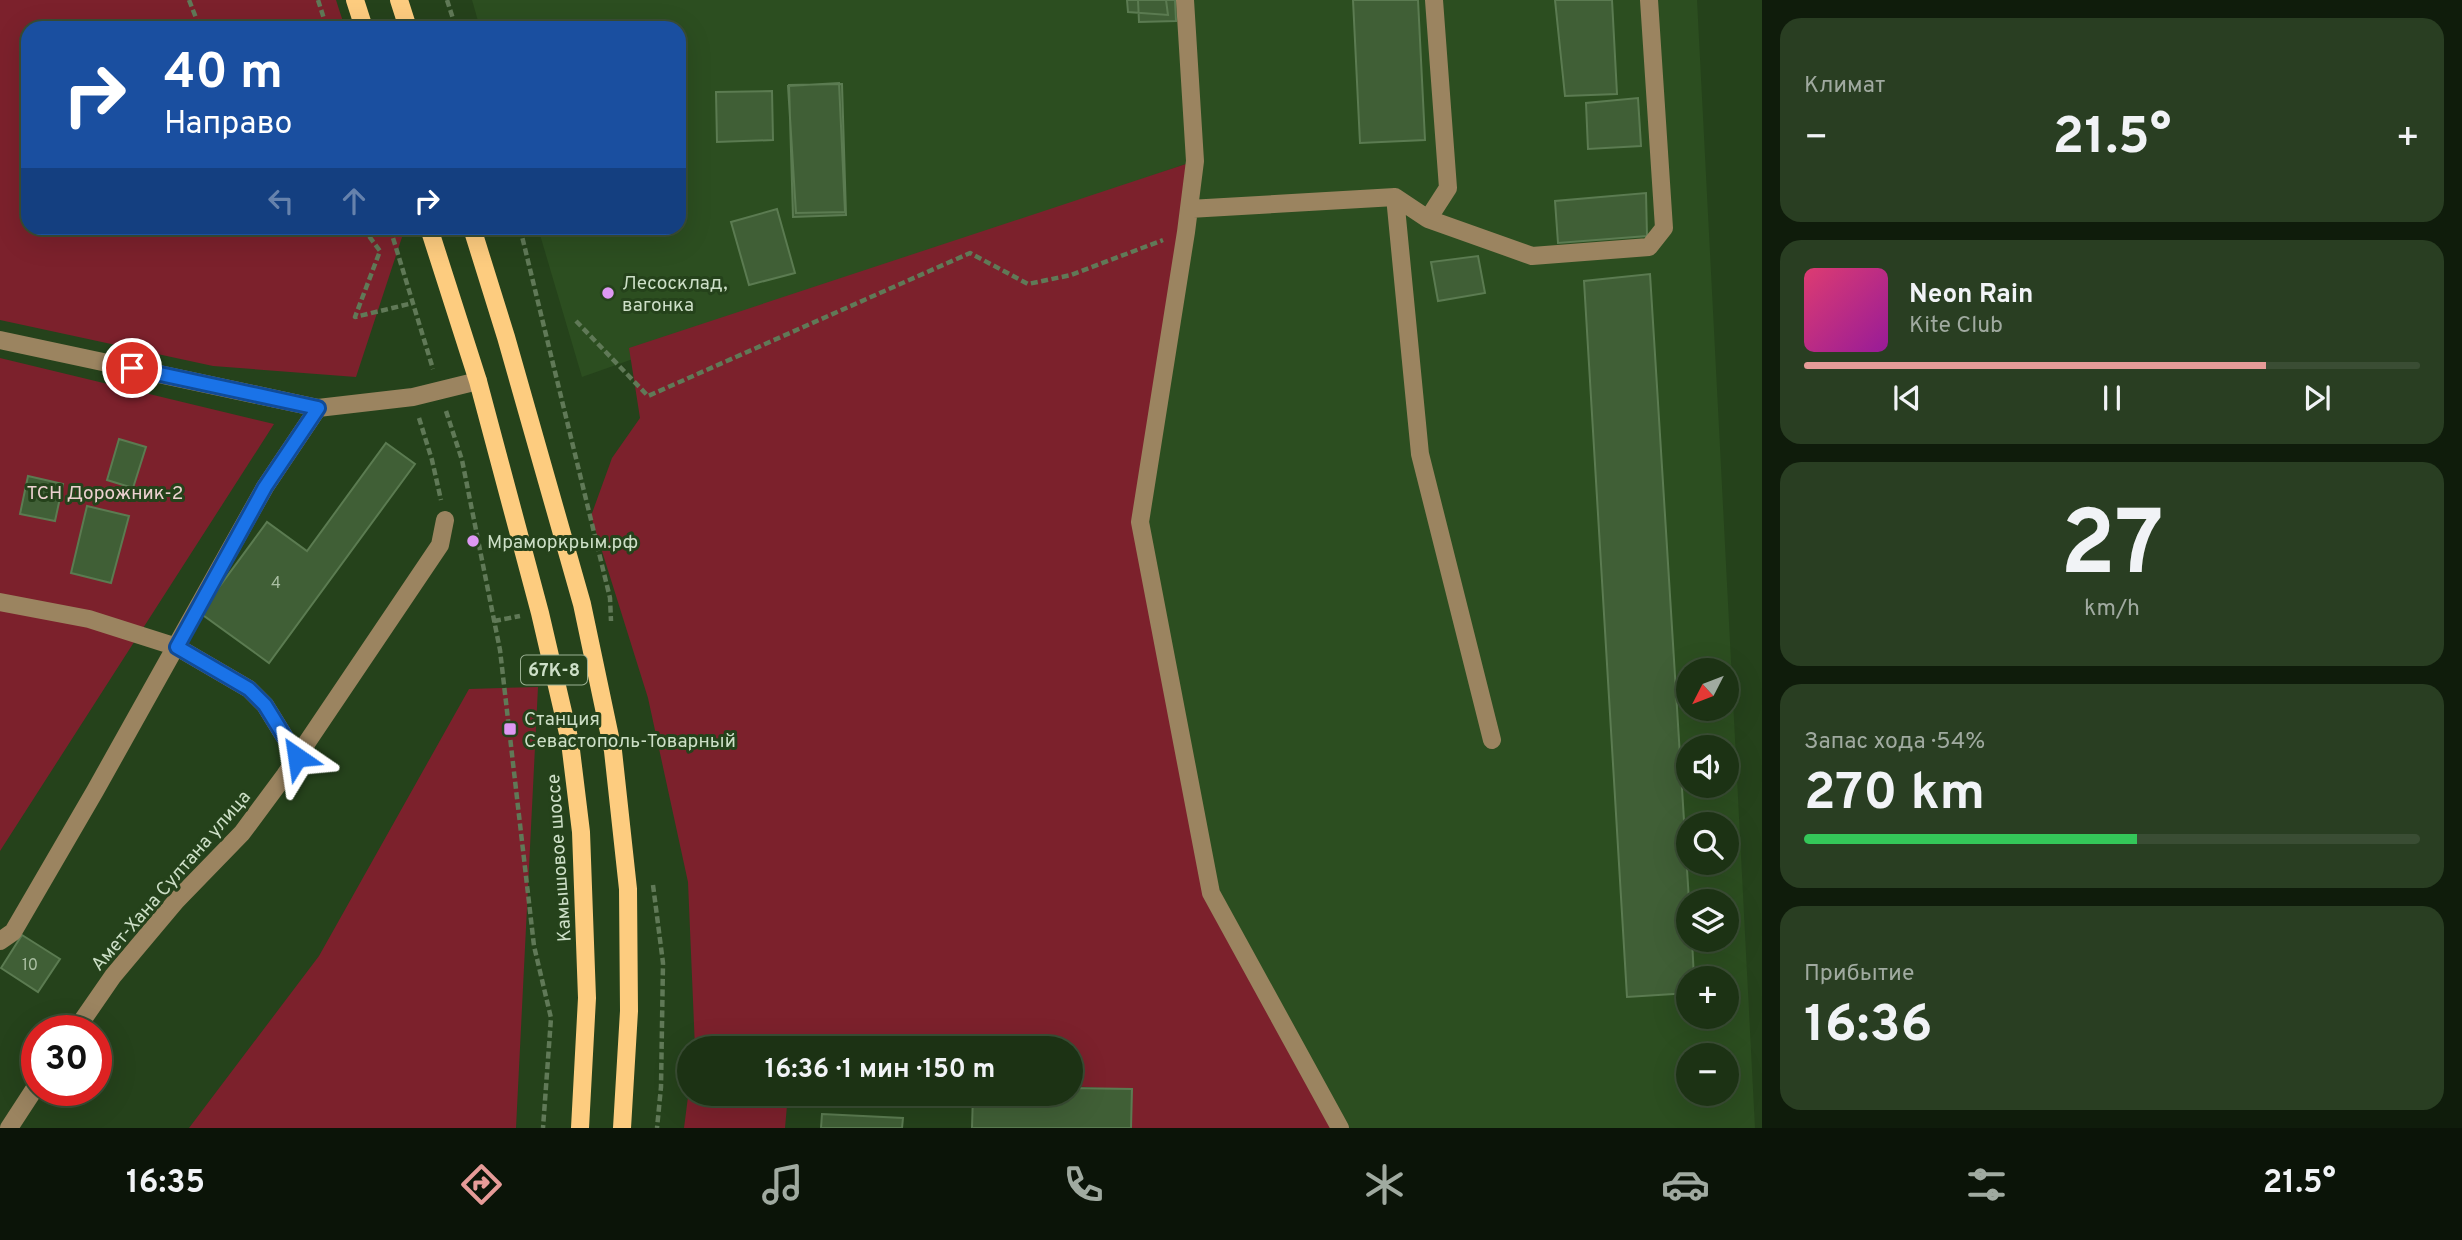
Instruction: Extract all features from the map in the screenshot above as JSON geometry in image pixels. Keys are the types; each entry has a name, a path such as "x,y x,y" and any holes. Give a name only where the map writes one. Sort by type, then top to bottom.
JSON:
{"main road":[{"path":"355,0 362,21"},
{"path":"398,0 406,21"},
{"name":"Камышовое шоссе","path":"431,235 478,381 540,613 570,741 581,832 587,998 580,1128"},
{"name":"67К-8","path":"474,235 582,604 612,751 628,889 629,1011 622,1128"}],"street":[{"path":"1185,0 1195,161 1140,522 1211,892 1340,1128"},
{"path":"1429,219 1448,188 1434,0"},
{"path":"1189,209 1395,198 1429,219 1532,256 1649,247 1664,228 1649,0"},
{"path":"1395,198 1420,454 1492,740"},
{"path":"0,340 318,408 413,397 478,381"},
{"path":"4,933 177,647 265,487 318,408"},
{"name":"Амет-Хана Султана улица","path":"86,1015 113,975 176,901 242,833 297,757 440,545 445,520"},
{"path":"0,602 89,619 177,647 249,689 265,705 297,757"},
{"path":"9,1128 23,1106"}],"path":[{"path":"189,0 197,21"},
{"path":"318,0 325,21"},
{"path":"447,0 454,21"},
{"path":"576,321 648,397 970,253 1028,284 1071,275 1186,232"},
{"path":"368,235 380,251 355,317 413,303"},
{"path":"392,235 462,460 500,650 534,946 551,1018 543,1128"},
{"path":"522,235 545,327"},
{"path":"413,397 432,460 445,520"}],"shaded area":[{"path":"472,0 1697,0 1731,658 1676,658 1676,721 1734,721 1735,735 1676,735 1676,798 1738,798 1739,812 1676,812 1676,875 1739,875 1739,817 1755,1128 1340,1128 1211,893 1140,522 1194,161 582,377 540,235 686,235 686,21 478,21"}],"green space":[{"path":"0,0 336,0 343,21 21,21 21,235 403,235 356,377 213,366 0,320"},
{"path":"1195,161 1140,522 1211,893 1340,1128 1130,1128 1132,1090 1083,1087 1083,1036 694,1036 688,882 648,698 591,516 612,458 640,418 629,348"},
{"name":"ТСН Дорожник-2","path":"0,358 274,424 0,851"},
{"path":"538,687 516,1128 189,1128 319,956 469,689"},
{"path":"687,1106 787,1106 785,1128 684,1128"}],"building":[{"path":"1127,0 1166,0 1168,15 1128,12"},
{"path":"1138,0 1175,0 1176,21 1139,22"},
{"path":"1353,0 1418,0 1425,140 1360,143"},
{"path":"1555,0 1612,0 1617,94 1565,96"},
{"path":"839,83 845,212 796,213 788,86"},
{"path":"842,84 846,215 793,217 789,85"},
{"path":"772,91 773,140 717,142 716,92"},
{"path":"1638,98 1641,146 1588,149 1586,103"},
{"path":"1646,193 1647,236 1558,243 1555,201"},
{"path":"777,209 795,273 749,285 731,222"},
{"path":"1478,256 1485,293 1438,301 1431,262"},
{"path":"1650,274 1679,735 1676,735 1676,798 1683,798 1683,812 1676,812 1676,875 1687,875 1688,889 1676,889 1676,952 1693,952 1693,966 1676,966 1676,994 1627,997 1584,281"},
{"path":"119,439 146,447 133,488 107,480"},
{"path":"386,443 415,464 269,663 200,613 267,522 307,551"},
{"path":"28,476 63,484 55,521 20,514"},
{"path":"87,506 129,516 111,583 71,573"},
{"path":"22,935 60,959 38,992 1,968"},
{"path":"1083,1088 1132,1089 1131,1128 972,1128 973,1106 1083,1106"},
{"path":"822,1114 903,1118 902,1128 821,1128"}],"place":[{"name":"Лесосклад, вагонка","path":"608,293"},
{"name":"Мраморкрым.рф","path":"473,541"},
{"name":"Станция Севастополь-Товарный","path":"510,729"}],"route":[{"path":"132,368 318,408 265,487 177,647 249,689 265,705 297,757"}]}
